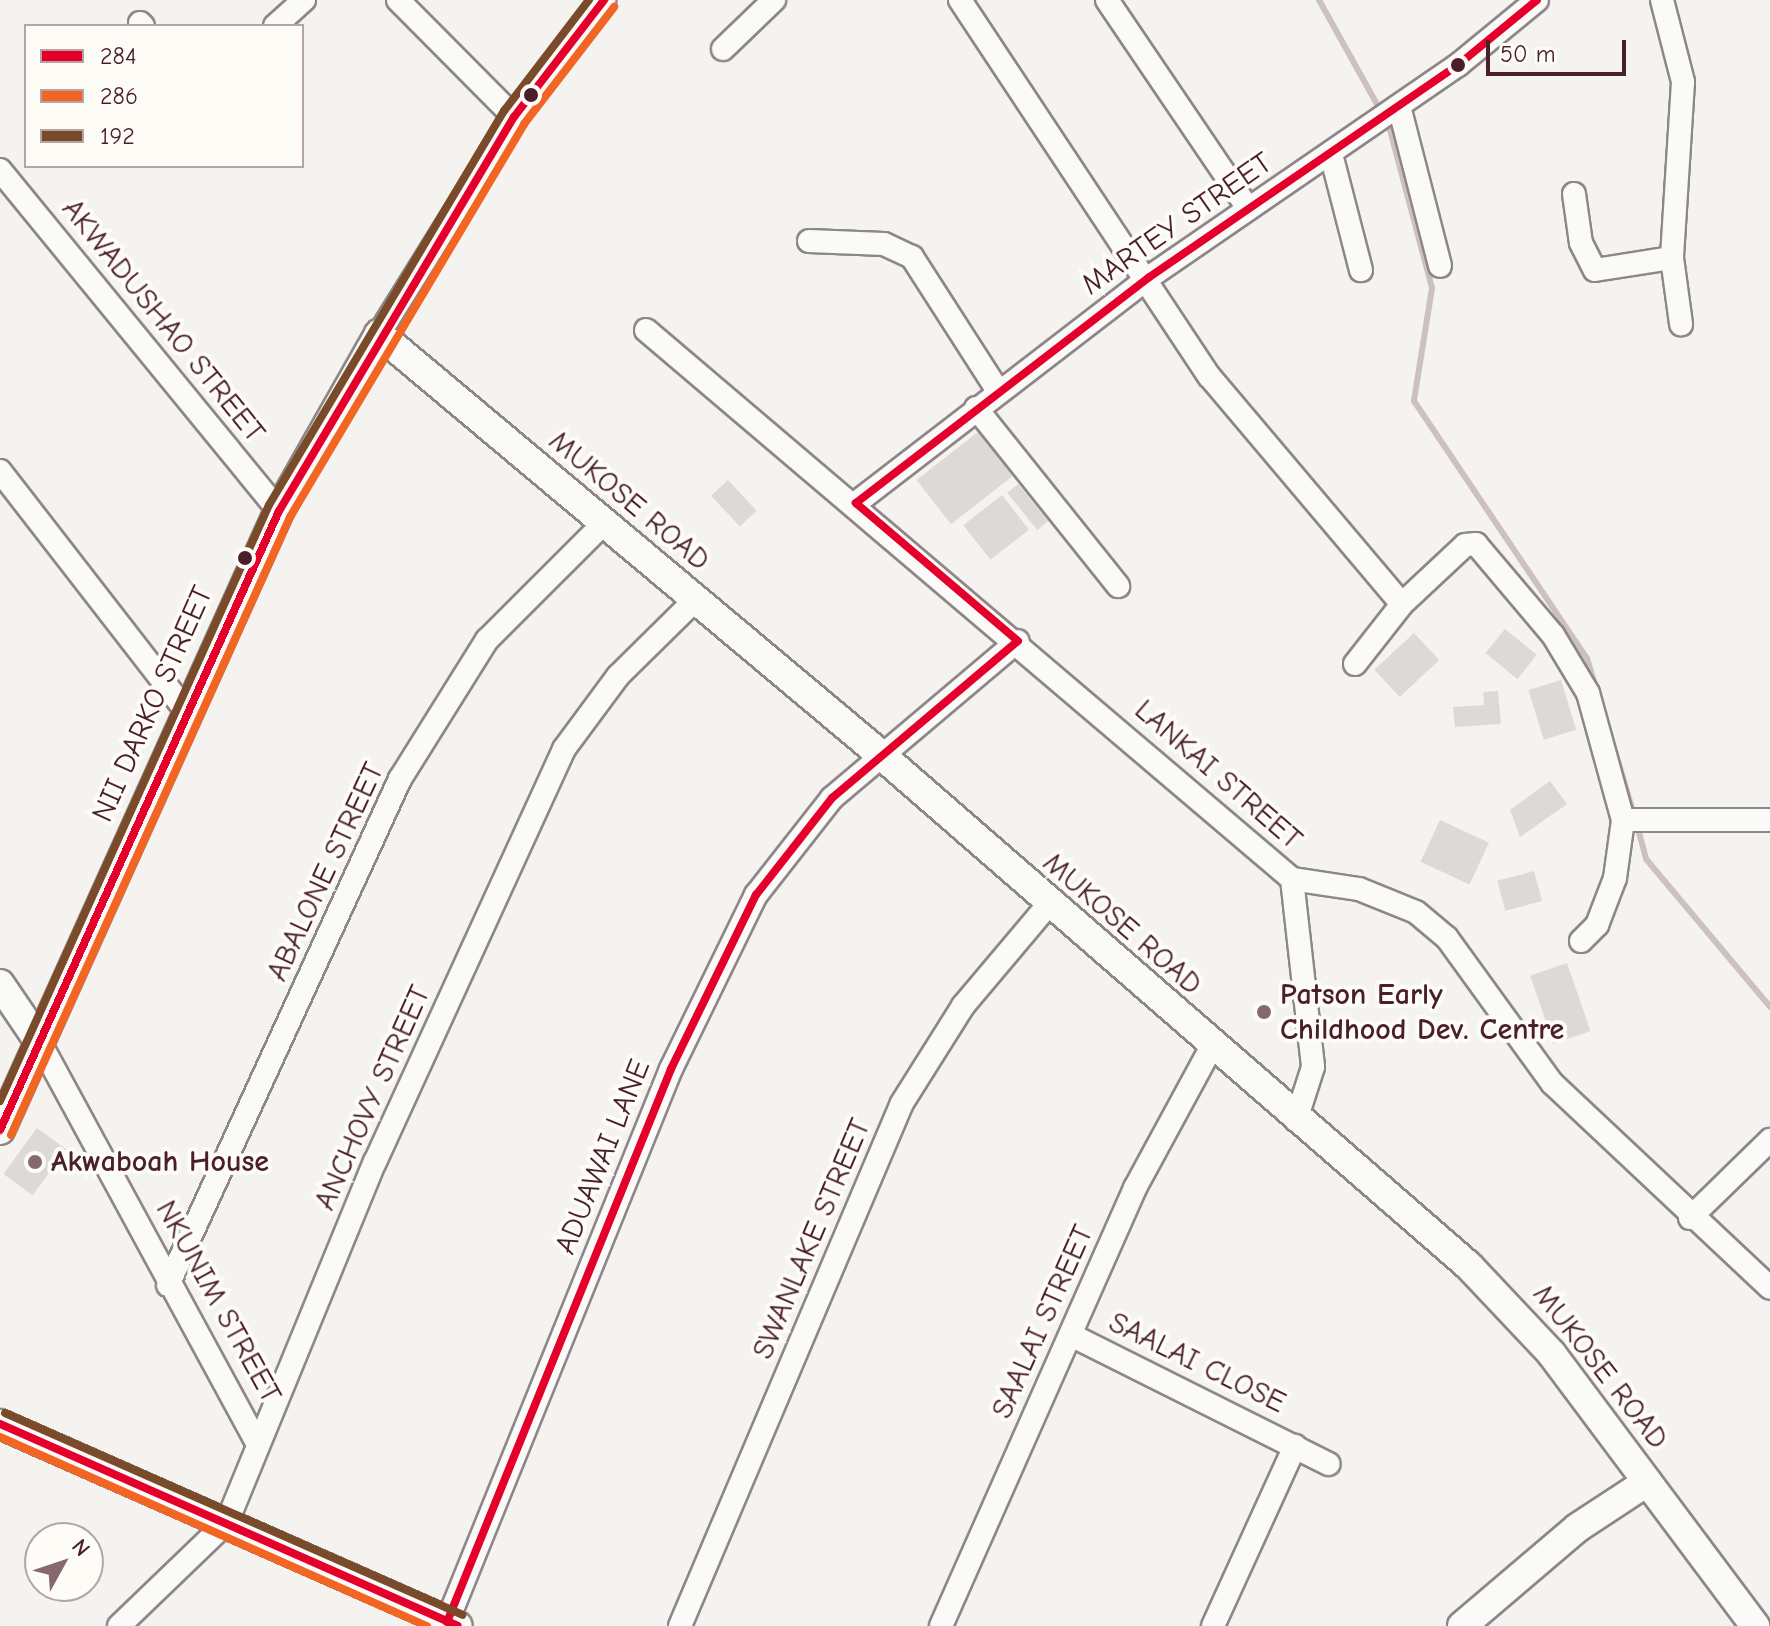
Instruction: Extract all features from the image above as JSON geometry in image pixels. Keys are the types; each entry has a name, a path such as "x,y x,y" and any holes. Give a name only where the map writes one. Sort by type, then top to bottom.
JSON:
{"street":[{"path":"277,24 304,0"},
{"path":"398,0 514,117"},
{"name":"NII DARKO STREET","path":"0,1130 186,711 279,511 379,334 514,117 604,0"},
{"path":"723,49 774,0"},
{"path":"960,0 1148,278 1210,377 1281,469 1402,604"},
{"path":"1107,0 1248,208"},
{"name":"MARTEY STREET","path":"856,503 1148,278 1399,106 1537,0"},
{"path":"1662,0 1683,82 1672,258 1681,324"},
{"path":"1399,106 1440,266"},
{"path":"1331,154 1361,270"},
{"name":"AKWADUSHAO STREET","path":"0,170 279,511"},
{"path":"1574,194 1581,243 1595,270 1672,258"},
{"path":"809,241 884,244 912,257 998,391"},
{"name":"LANKAI STREET","path":"646,330 856,503 1292,879 1359,889 1416,912 1447,938 1552,1083 1690,1218 1770,1288"},
{"name":"MUKOSE ROAD","path":"379,334 602,525 880,754 1211,1048 1496,1291 1647,1482 1755,1626"},
{"path":"976,408 1118,586"},
{"path":"0,471 186,711"},
{"name":"ABALONE STREET","path":"168,1285 400,779 487,640 602,525"},
{"path":"1355,664 1402,604 1465,545 1487,555 1553,635 1588,693 1627,821 1615,878 1597,925 1581,941"},
{"name":"ANCHOVY STREET","path":"119,1626 227,1522 375,1162 564,749 618,676 695,600"},
{"name":"ADUAWAI LANE","path":"452,1624 671,1069 756,895 807,826 880,754 1018,641"},
{"path":"1627,821 1654,817 1770,820"},
{"path":"1292,879 1313,1067 1296,1120"},
{"name":"SWANLAKE STREET","path":"680,1626 902,1103 963,1006 1048,905"},
{"name":"NKUNIM STREET","path":"0,984 40,1043 168,1285 258,1444"},
{"name":"SAALAI STREET","path":"941,1626 1135,1188 1211,1048"},
{"path":"1690,1218 1768,1136"},
{"name":"SAALAI CLOSE","path":"1071,1335 1329,1464"},
{"path":"0,1424 452,1624"},
{"name":"SAALAI CLOSE","path":"1213,1626 1295,1446"},
{"path":"1462,1626 1577,1528 1647,1482"}],"building":[{"path":"978,432 1012,476 951,524 917,480"},
{"path":"728,480 757,511 740,526 711,496"},
{"path":"1018,484 1048,521 1037,530 1007,493"},
{"path":"1002,495 1029,530 990,560 963,525"},
{"path":"1505,629 1537,655 1517,679 1485,653"},
{"path":"1414,633 1439,660 1400,697 1375,670"},
{"path":"1561,680 1576,730 1544,740 1528,690"},
{"path":"1498,691 1501,724 1455,727 1453,707 1484,705 1483,692"},
{"path":"1550,781 1567,804 1520,837 1510,810"},
{"path":"1440,820 1489,843 1470,885 1421,862"},
{"path":"1534,871 1542,901 1505,911 1497,881"},
{"path":"1567,963 1590,1031 1554,1044 1530,976"},
{"name":"Akwaboah House","path":"37,1128 66,1149 33,1195 3,1174"}],"waterway":[{"path":"1319,0 1377,104"},
{"path":"1390,130 1432,288 1414,401 1587,658 1634,815"},
{"path":"1637,825 1646,859 1770,1007"}],"transit line":[{"name":"192","path":"0,1101 269,505 504,111 589,0"},
{"name":"284","path":"0,1130 279,511 514,117 604,0"},
{"name":"284","path":"447,1622 671,1069 756,895 832,798 1018,641 856,503 1148,278 1458,65 1537,0"},
{"name":"286","path":"11,1135 290,517 524,124 614,7"},
{"name":"192","path":"5,1413 462,1615"},
{"name":"284","path":"0,1424 457,1626"},
{"name":"286","path":"0,1437 427,1626"}],"place":[{"name":"Patson Early Childhood Dev. Centre","path":"1264,1012"},
{"name":"Akwaboah House","path":"35,1162"}]}
